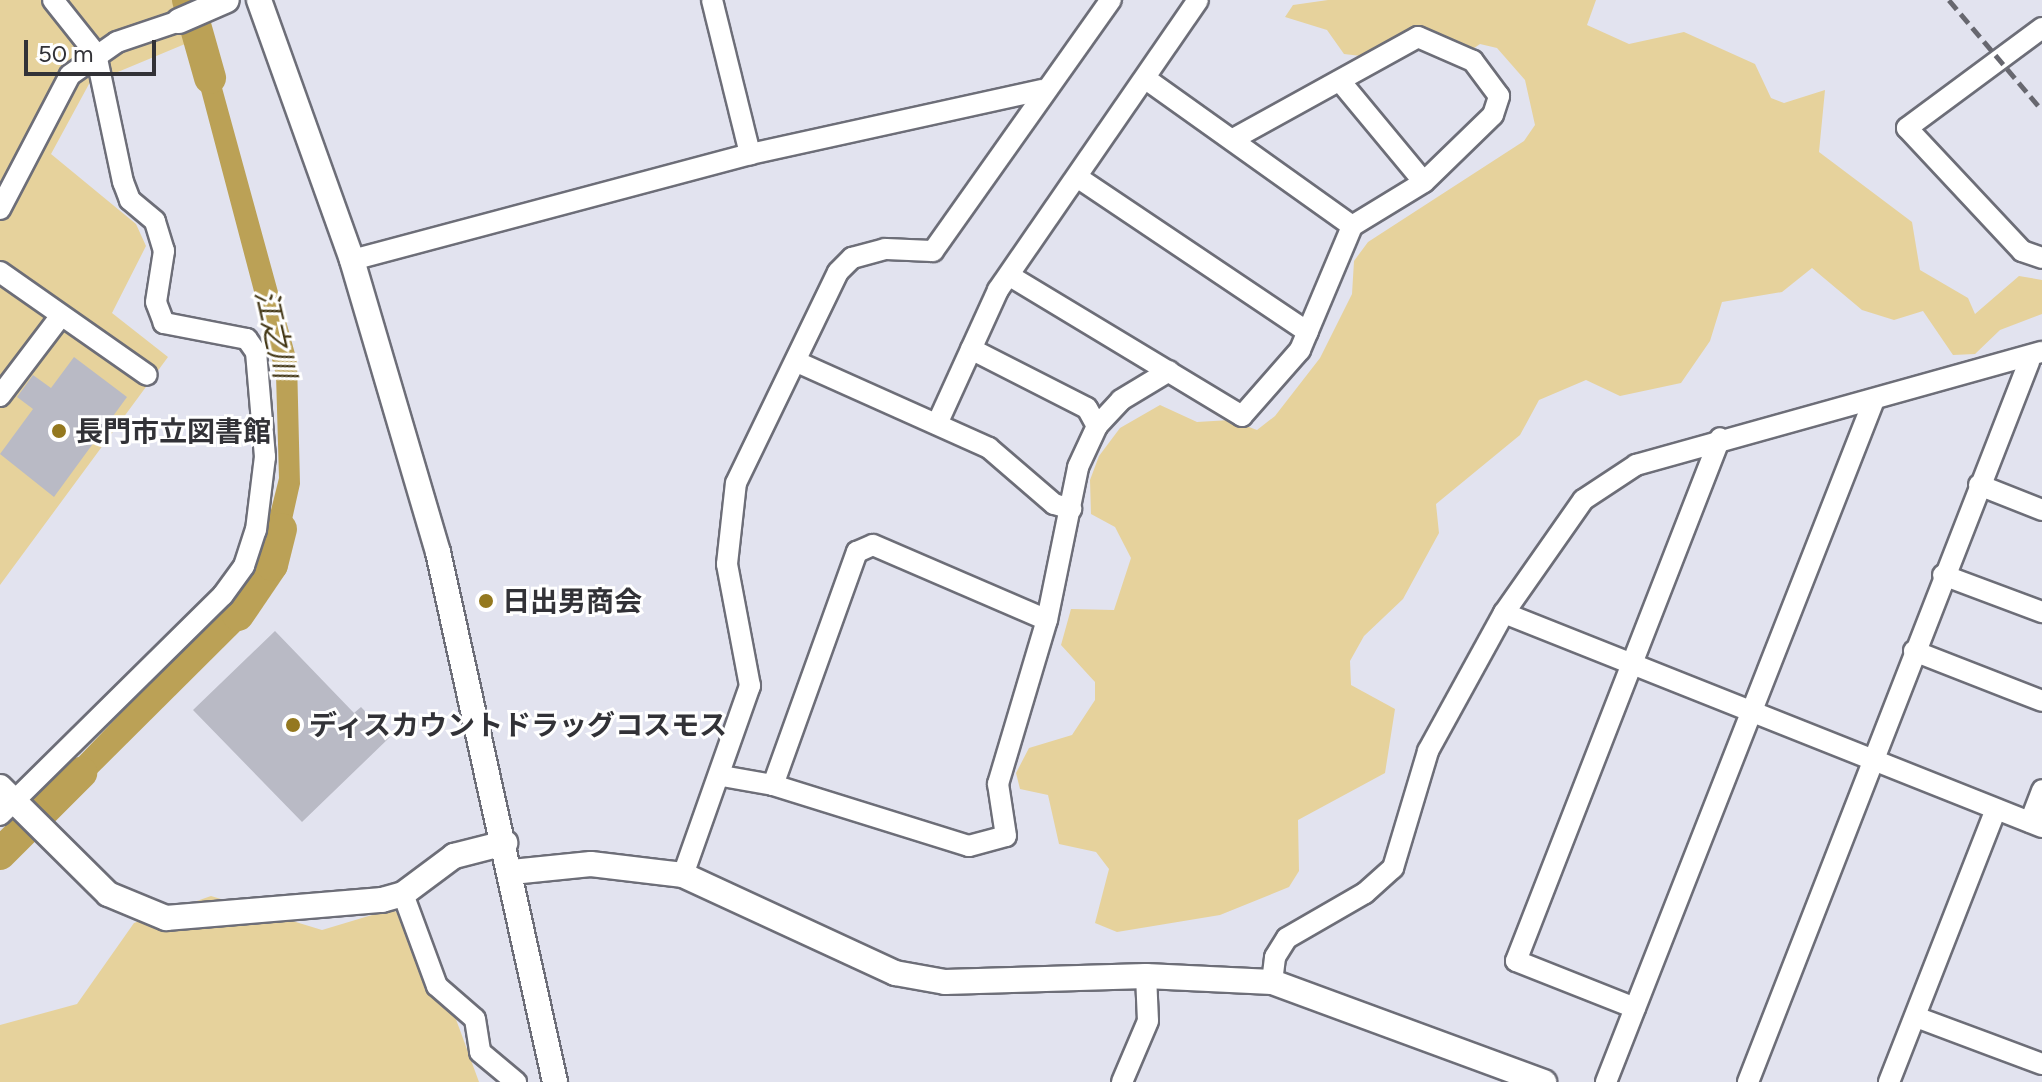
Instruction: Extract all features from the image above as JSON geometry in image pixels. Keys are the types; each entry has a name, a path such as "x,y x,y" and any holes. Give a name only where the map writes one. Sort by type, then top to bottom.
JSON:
{"street":[{"path":"53,0 96,54 123,182 130,200 155,221 164,251 156,302 164,323 247,339 256,352 264,408 262,496 244,566 223,595 5,801 108,894 166,918 403,894 454,856 505,843"},
{"path":"259,0 352,260 438,552 512,872 555,1082"},
{"path":"712,0 750,154"},
{"path":"683,875 722,776 750,686 727,564 736,483 845,263 893,248 933,251 1042,90 1111,0"},
{"path":"937,424 971,349 1010,276 1198,0"},
{"path":"0,209 70,75 96,54 217,6"},
{"path":"2042,28 1907,128 2022,251 2042,258"},
{"path":"1010,276 1242,416 1308,332 1352,226 1424,182 1493,115 1499,96 1473,61 1418,37 1233,139"},
{"path":"1146,79 1352,226"},
{"path":"1340,81 1424,182"},
{"path":"352,260 750,154 1042,90"},
{"path":"1077,177 1308,332"},
{"path":"0,272 54,304 147,375"},
{"path":"0,396 54,304"},
{"path":"971,349 1087,408 1097,426"},
{"path":"1272,982 1287,938 1365,893 1393,868 1428,751 1504,613 1583,500 1636,465 1720,438 2035,357"},
{"path":"1748,1082 1943,575 2035,357"},
{"path":"797,362 989,448 1054,504 1071,509"},
{"path":"722,776 773,785 969,846 999,842 1006,836 998,784 1047,620 1078,467 1097,426 1121,400 1169,371"},
{"path":"1606,1082 1754,712 1874,400"},
{"path":"1635,1008 1516,961 1720,438"},
{"path":"1979,485 2042,510"},
{"path":"773,785 857,552 873,545 1047,620"},
{"path":"1943,575 2042,612"},
{"path":"1504,613 2036,825 2042,790"},
{"path":"1914,651 2042,701"},
{"path":"1889,1082 1995,811"},
{"path":"512,872 591,864 683,875 895,973 960,983 1146,976 1272,982 1544,1082"},
{"path":"403,894 437,986 475,1019 480,1052 516,1082"},
{"path":"1122,1082 1148,1021 1146,976"},
{"path":"1916,1017 2042,1064"}],"shaded area":[{"path":"0,0 172,0 185,44 89,84 51,154 136,224 146,246 112,313 168,357 0,585"},
{"path":"1328,0 1596,0 1587,25 1629,44 1684,32 1755,64 1771,98 1784,103 1825,90 1819,152 1912,222 1920,270 1968,298 1975,314 2019,276 2042,280 2042,314 2000,330 1975,354 1953,355 1923,311 1894,320 1862,310 1812,268 1782,292 1722,302 1710,341 1681,383 1620,396 1586,380 1539,400 1520,435 1436,504 1439,533 1403,599 1364,636 1350,661 1351,685 1395,709 1385,773 1298,820 1299,871 1289,887 1220,915 1117,932 1095,923 1109,869 1096,852 1059,844 1048,795 1020,789 1016,773 1029,748 1072,735 1095,700 1095,682 1061,645 1071,609 1114,610 1131,558 1115,527 1091,514 1090,480 1099,456 1120,428 1160,405 1197,422 1230,420 1257,430 1275,416 1320,358 1352,294 1354,261 1368,242 1524,141 1535,125 1525,80 1497,48 1480,44 1467,53 1414,27 1361,56 1344,54 1327,30 1285,17 1293,5"},
{"path":"211,896 322,930 392,909 424,932 479,1082 0,1082 0,1025 77,1004 134,923"}],"water":[{"path":"207,33 297,361 300,484 279,578 257,566 279,478 276,375 193,60 194,39"},
{"path":"252,577 273,587 254,617 59,811 43,794"},
{"path":"36,802 52,819 0,870 0,837"}],"building":[{"name":"長門市立図書館","path":"74,357 127,397 54,497 0,454 33,409 17,397 33,375 51,388"},
{"name":"ディスカウントドラッグコスモス","path":"275,631 354,713 361,707 390,737 302,822 193,710"}],"waterway":[{"name":"江之川","path":"188,0 210,78"},
{"name":"江之川","path":"238,615 272,565 281,529"},
{"name":"江之川","path":"0,854 81,773"}],"railway":[{"path":"1949,0 2042,110"}],"place":[{"name":"長門市立図書館","path":"59,431"},
{"name":"日出男商会","path":"486,601"},
{"name":"ディスカウントドラッグコスモス","path":"293,725"}]}
